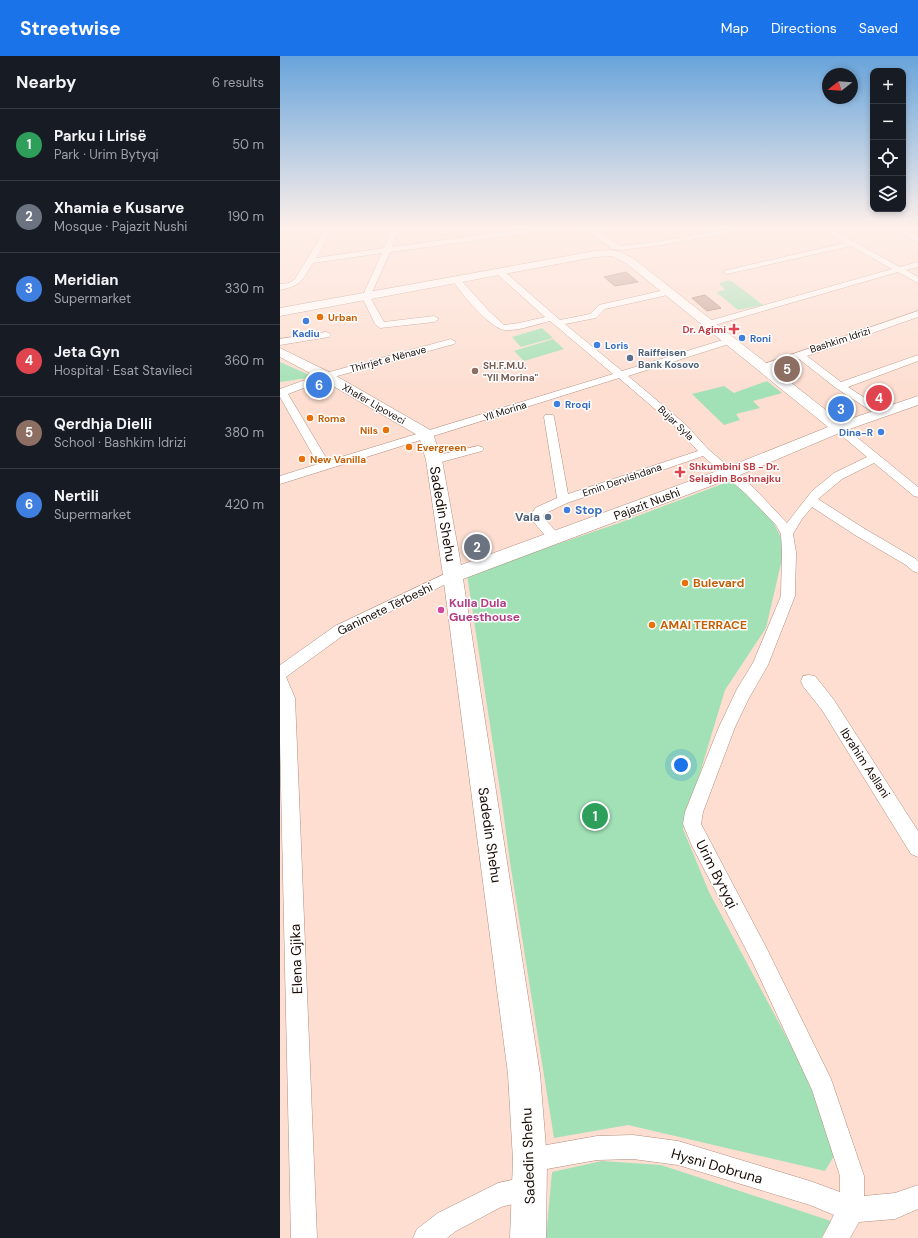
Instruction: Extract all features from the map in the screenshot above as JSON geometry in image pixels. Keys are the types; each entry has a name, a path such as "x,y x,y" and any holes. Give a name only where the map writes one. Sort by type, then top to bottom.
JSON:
{"street":[{"path":"280,287 297,283 298,281"},
{"path":"366,297 373,281"},
{"path":"280,312 450,281"},
{"path":"457,281 494,320 503,327 593,316 602,306 669,292"},
{"name":"Bujar Syla","path":"510,281 554,320 660,407 681,426 705,452 730,473"},
{"path":"655,281 918,493"},
{"path":"708,324 857,281"},
{"path":"366,297 380,324 383,326 434,319"},
{"name":"Bashkim Idrizi","path":"762,368 918,314"},
{"path":"280,342 326,335"},
{"name":"Yll Morina","path":"280,480 729,341"},
{"name":"Thirrjet e Nënave","path":"281,393 326,376 451,342"},
{"name":"Xhafer Lipoveci","path":"280,352 326,376 426,434"},
{"path":"799,354 840,386 881,413"},
{"path":"840,386 918,358"},
{"path":"281,393 325,467"},
{"name":"Pajazit Nushi","path":"453,575 730,473 839,428 918,400"},
{"path":"549,417 563,500"},
{"name":"Sadedin Shehu","path":"426,434 434,460 453,575 524,1074 530,1160 528,1238"},
{"path":"434,460 478,449"},
{"name":"Emin Dervishdana","path":"555,538 537,520 536,515 539,511 563,500 705,452"},
{"path":"787,534 797,517 816,494 838,476 875,458"},
{"name":"Urim Bytyqi","path":"730,473 775,516 787,534 789,552 788,596 760,665 743,694 727,727 694,812 692,824 823,1087 852,1176 852,1210"},
{"path":"812,500 860,532 911,562 918,568"},
{"name":"Ganimete Tërbeshi","path":"280,673 340,630 453,575"},
{"name":"Elena Gjika","path":"280,681 287,698 304,1238"},
{"name":"Ibrahim Asllani","path":"809,681 828,705 918,848"},
{"name":"Hysni Dobruna","path":"530,1160 597,1148 633,1147 678,1153 810,1193 852,1210"},
{"path":"426,1238 447,1222 498,1195 530,1188"},
{"path":"835,1238 852,1210 895,1206 918,1197"}],"green space":[{"path":"732,281 763,305 738,310 716,292 725,290 719,283"},
{"path":"542,328 553,338 521,347 512,337"},
{"path":"553,339 564,349 524,361 514,351"},
{"path":"280,362 314,377 280,382"},
{"path":"767,381 782,393 753,401 760,408 736,414 740,420 724,425 692,394 724,386 734,393"},
{"path":"730,481 766,507 785,546 766,628 725,690 683,829 709,892 810,1081 834,1156 825,1171 628,1125 554,1138 510,862 467,575 619,523"},
{"path":"602,1161 661,1165 831,1221 821,1238 546,1238 552,1172"}],"building":[{"path":"609,281 638,282 615,286"},
{"path":"705,295 721,308 707,311 692,298"}],"place":[{"name":"Urban","path":"320,317"},
{"name":"Kadiu","path":"306,321"},
{"name":"Dr. Agimi","path":"734,329"},
{"name":"Roni","path":"742,338"},
{"name":"Loris","path":"597,345"},
{"name":"Raiffeisen Bank Kosovo","path":"630,358"},
{"name":"Qerdhja Dielli","path":"787,369"},
{"name":"SH.F.M.U. \"Yll Morina\"","path":"475,371"},
{"name":"Nertili","path":"319,385"},
{"name":"Jeta Gyn","path":"879,398"},
{"name":"Rroqi","path":"557,404"},
{"name":"Meridian","path":"841,409"},
{"name":"Roma","path":"310,418"},
{"name":"Nils","path":"386,430"},
{"name":"Dina-R","path":"881,432"},
{"name":"Evergreen","path":"409,447"},
{"name":"New Vanilla","path":"302,459"},
{"name":"Shkumbini SB - Dr. Selajdin Boshnajku","path":"680,472"},
{"name":"Stop","path":"567,510"},
{"name":"Vala","path":"548,517"},
{"name":"Xhamia e Kusarve","path":"477,547"},
{"name":"Bulevard","path":"685,583"},
{"name":"Kulla Dula Guesthouse","path":"441,610"},
{"name":"AMAI TERRACE","path":"652,625"},
{"name":"Parku i Lirisë","path":"595,816"}]}
